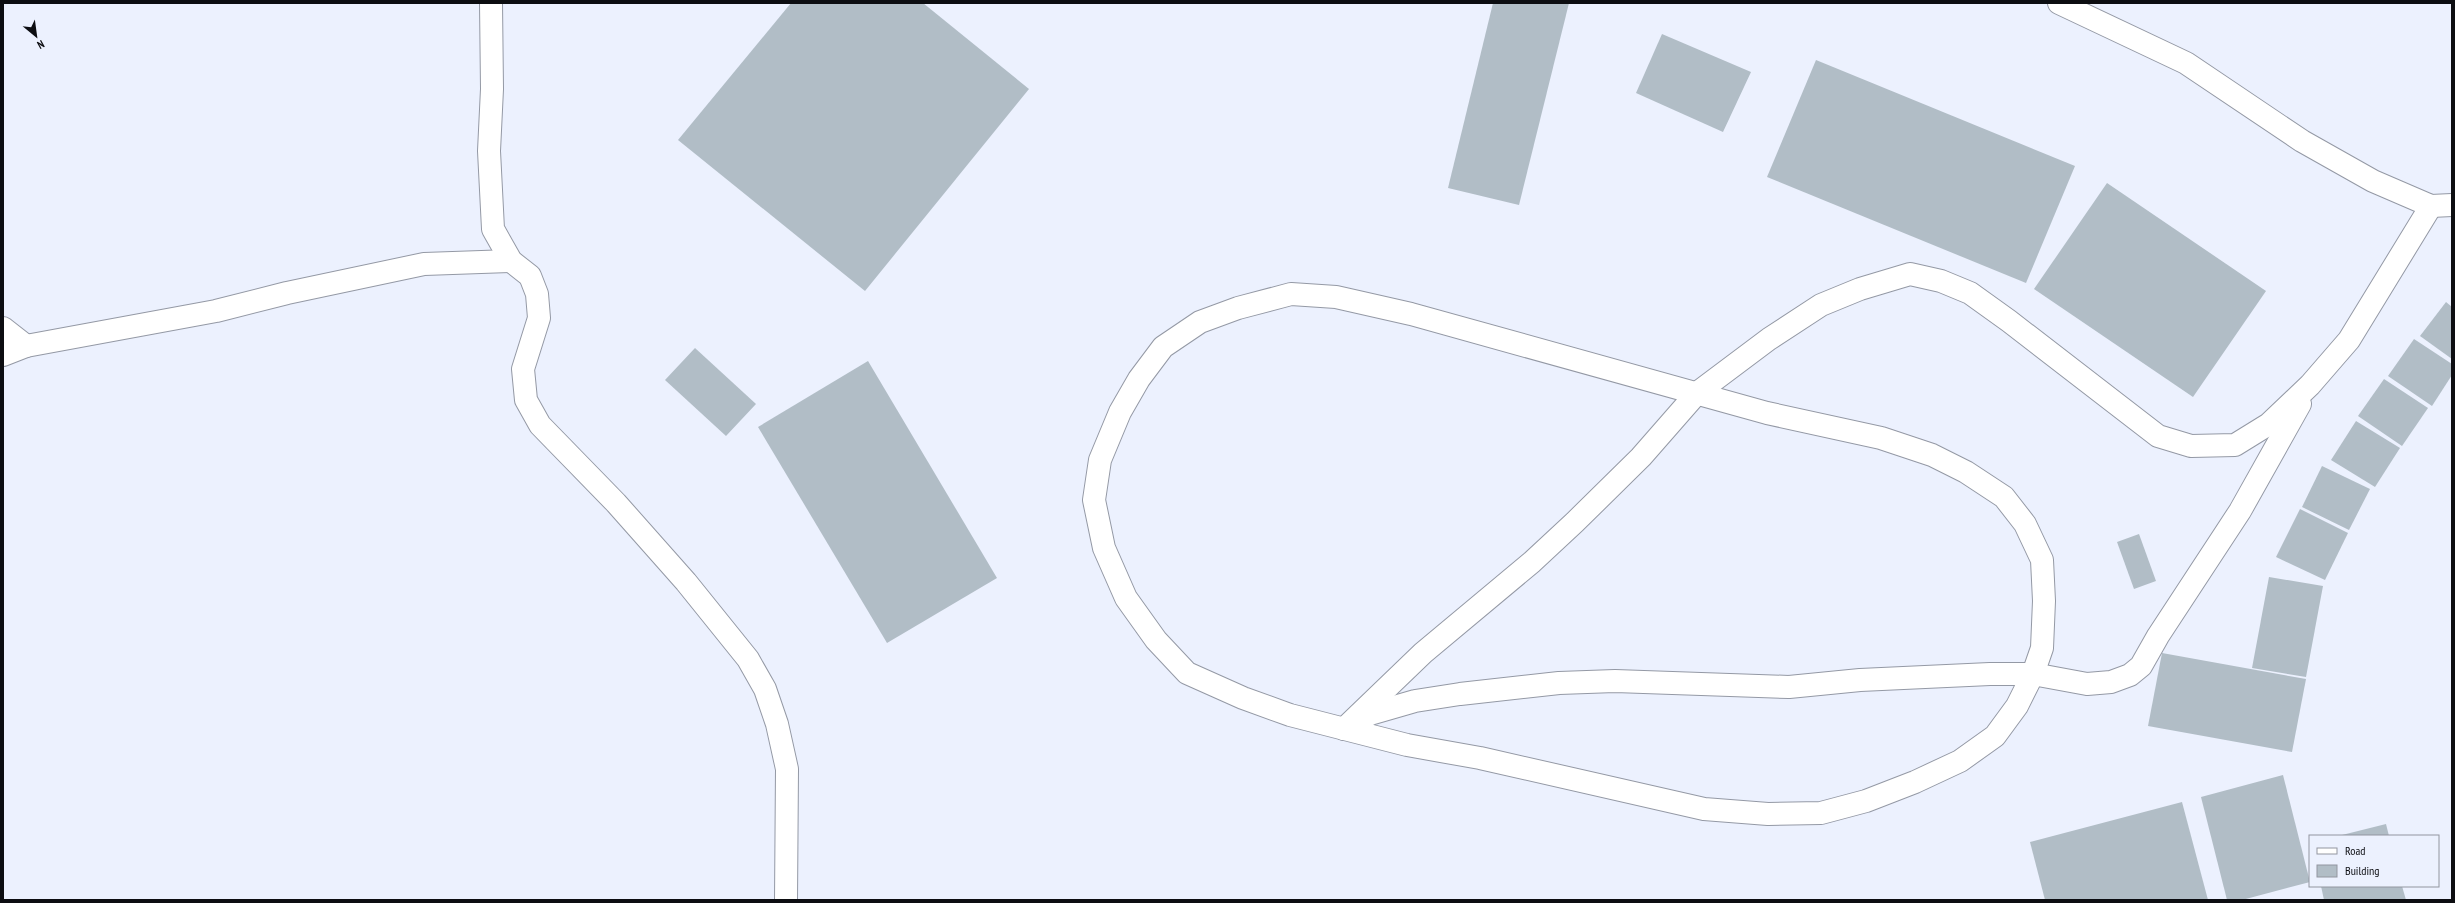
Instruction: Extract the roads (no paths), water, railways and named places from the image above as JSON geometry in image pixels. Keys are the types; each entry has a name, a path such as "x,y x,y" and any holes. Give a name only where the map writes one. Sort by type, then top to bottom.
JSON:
{"street":[{"path":"491,3 492,89 489,151 491,208 494,229 511,261 530,276 537,294 539,318 523,369 526,400 537,418 616,503 686,582 748,659 765,689 777,724 787,769 786,900"},
{"path":"1344,729 1423,653 1532,562 1575,522 1641,457 1697,393 1769,340 1821,305 1860,289 1910,274 1942,281 1970,293 2063,361 2158,436 2191,446 2235,445 2269,424 2310,385 2349,340 2442,206 2373,181 2302,141 2186,63 2059,3"},
{"path":"3,354 26,346 208,312 287,292 424,264 511,261"},
{"path":"1290,294 1336,297 1411,314 1767,413 1888,440 1932,455 1966,472 2004,497 2025,524 2042,560 2044,601 2042,648 2033,674 2017,706 1995,736 1960,761 1914,782 1866,801 1821,813 1768,814 1704,809 1480,758 1407,745 1290,715 1242,698 1187,673 1156,640 1126,598 1104,548 1094,500 1100,460 1120,412 1139,379 1163,347 1200,322 1238,308 1290,294"},
{"path":"3,328 26,346"},
{"path":"1344,729 1370,714 1415,701 1460,694 1559,683 1630,681 1789,687 1924,677 2033,674 2093,684 2112,682 2130,675 2140,666 2240,511 2310,385"}]}
